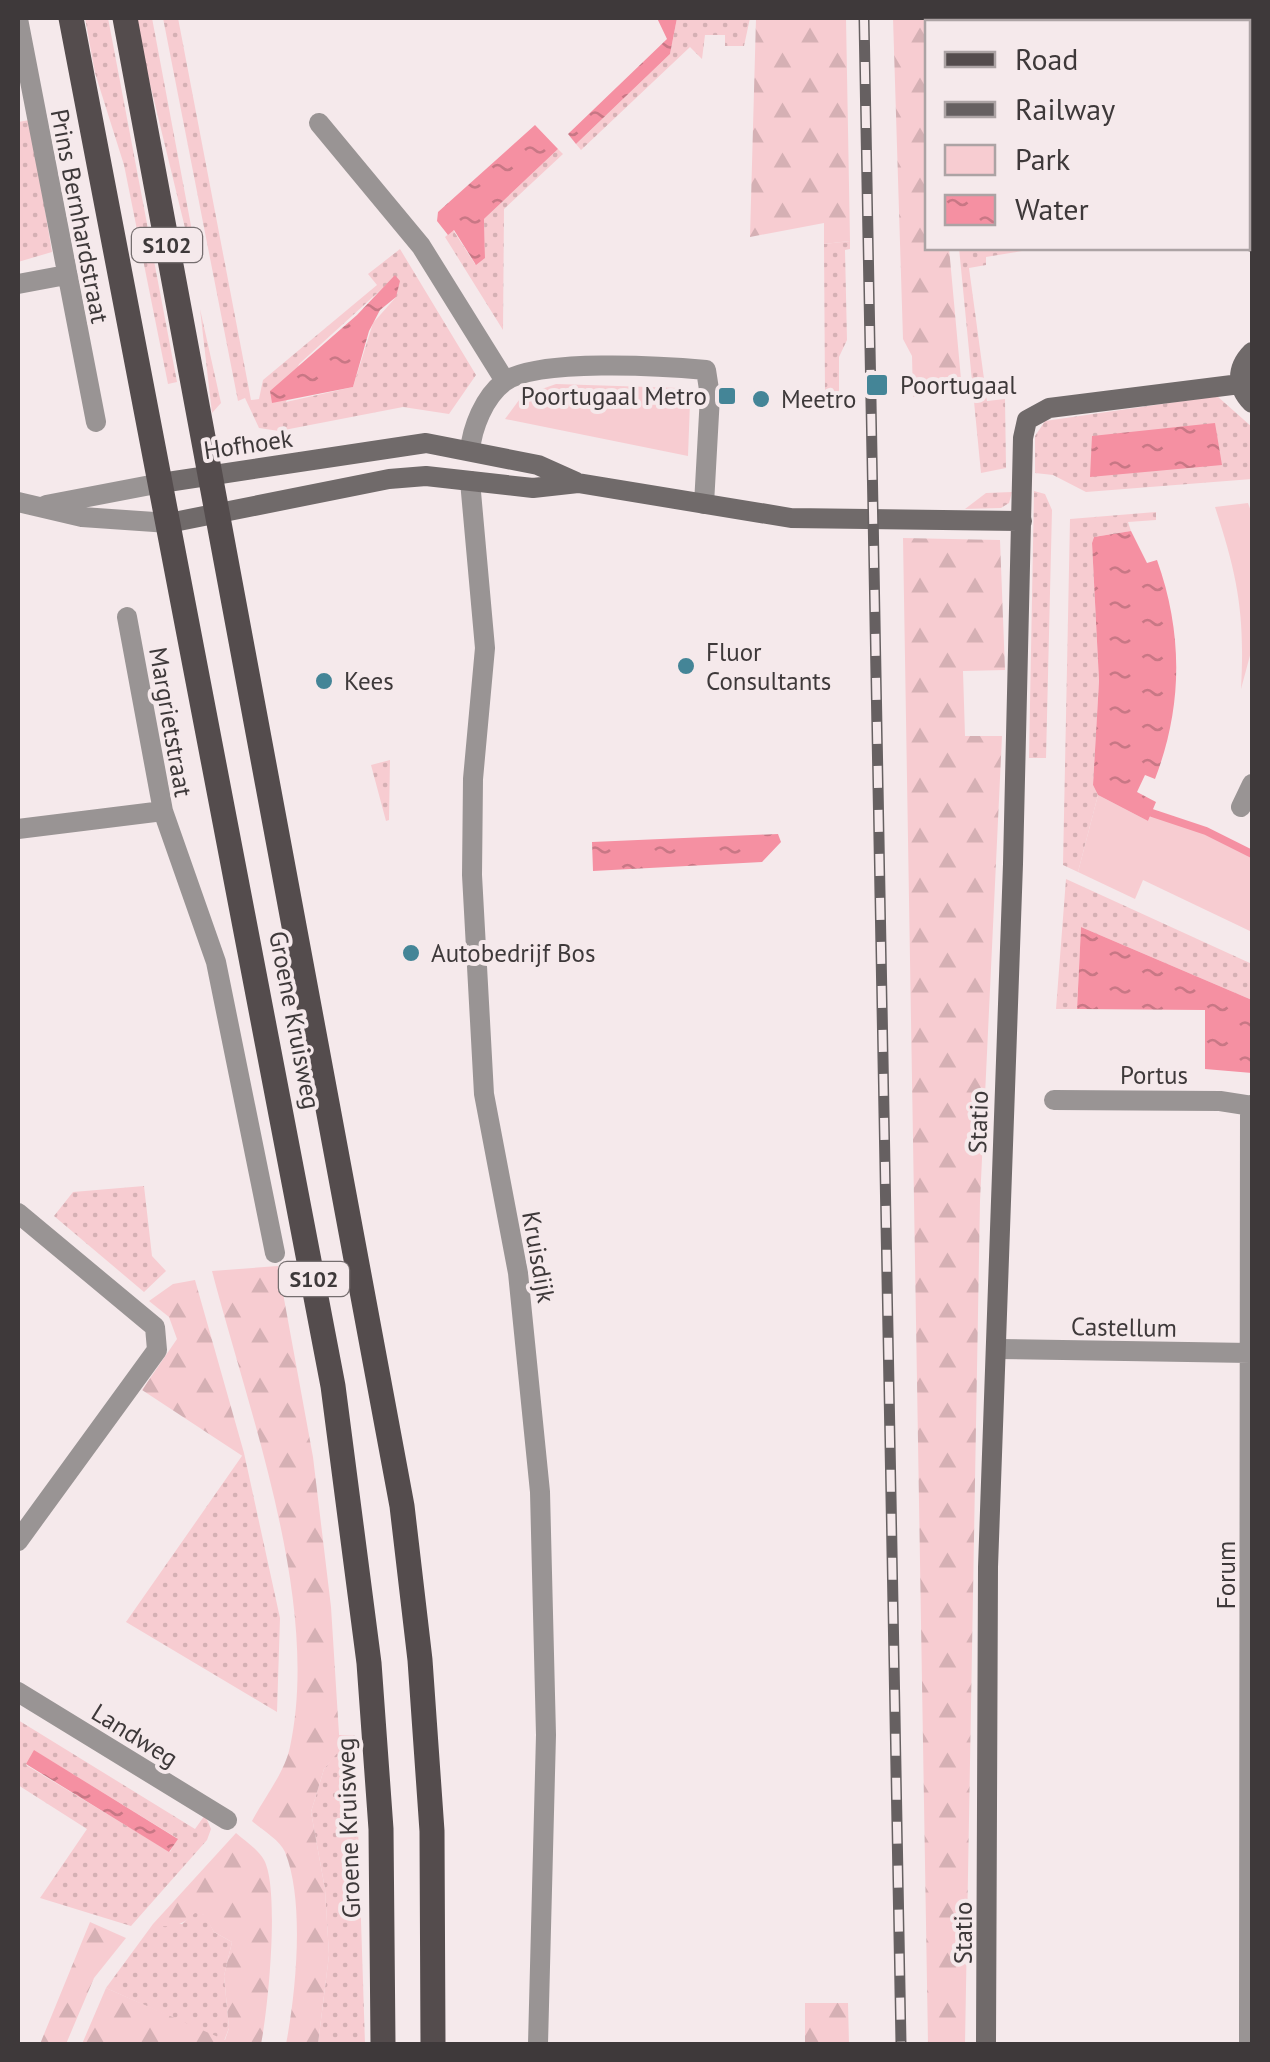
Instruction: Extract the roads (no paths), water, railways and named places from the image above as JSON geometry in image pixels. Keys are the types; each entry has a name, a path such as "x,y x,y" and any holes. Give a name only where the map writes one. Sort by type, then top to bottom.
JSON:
{"main road":[{"name":"Groene Kruisweg","path":"70,18 308,1248 353,1514 381,1829 383,2044"},
{"name":"Groene Kruisweg","path":"125,18 402,1506 420,1660 432,1830 433,2044"}],"street":[{"path":"1208,20 1218,18"},
{"name":"Prins Bernhardstraat","path":"18,19 96,422"},
{"path":"318,123 421,246 505,381"},
{"path":"18,284 66,275"},
{"path":"1252,352 1240,369 1240,384 1252,403"},
{"path":"470,481 471,434 487,402 505,381 538,371 656,366 706,370 710,396 704,504"},
{"name":"Statio","path":"986,2044 988,1567 1023,438 1027,420 1048,408 1240,384"},
{"name":"Hofhoek","path":"26,505 400,443 470,451 538,465 578,483 844,522 1022,521"},
{"name":"Hofhoek","path":"168,523 389,479 426,476 533,488 578,483"},
{"name":"Kruisdijk","path":"470,481 485,648 473,779 472,875 483,1076 518,1273 540,1492 546,1734 538,2044"},
{"path":"26,505 82,518 168,523"},
{"name":"Margrietstraat","path":"18,829 163,811 127,617"},
{"path":"1241,807 1252,784"},
{"path":"163,811 216,962 275,1253"},
{"name":"Portus","path":"1054,1100 1251,1105"},
{"name":"Forum","path":"1249,2044 1251,1105"},
{"path":"18,1216 155,1327 156,1350 18,1542"},
{"name":"Castellum","path":"997,1349 1250,1354"},
{"name":"Landweg","path":"18,1692 227,1820"}],"water":[{"path":"657,18 677,18 670,54 576,144 568,134 667,39"},
{"path":"535,125 558,149 484,219 485,258 476,265 454,230 448,235 437,221 438,212"},
{"path":"395,275 400,281 396,297 380,310 369,331 353,387 272,403 270,391 357,315"},
{"path":"1215,423 1222,465 1090,477 1092,436"},
{"path":"1131,531 1147,563 1157,560 1166,587 1175,642 1175,697 1164,752 1155,779 1145,775 1137,792 1156,802 1148,821 1098,795 1093,785 1099,681 1092,543 1094,537"},
{"path":"778,834 781,842 762,862 593,871 592,842"},
{"path":"1081,927 1252,1000 1252,1073 1205,1069 1205,1010 1077,1009"},
{"path":"34,1750 178,1839 169,1852 26,1764"}],"waterway":[{"path":"1152,813 1206,831 1252,854"}],"railway":[{"path":"864,18 901,2044"}],"place":[{"name":"Poortugaal","path":"877,385"},
{"name":"Poortugaal Metro","path":"727,396"},
{"name":"Meetro","path":"761,399"},
{"name":"Fluor Consultants","path":"686,666"},
{"name":"Kees","path":"324,681"},
{"name":"Autobedrijf Bos","path":"411,953"}]}
